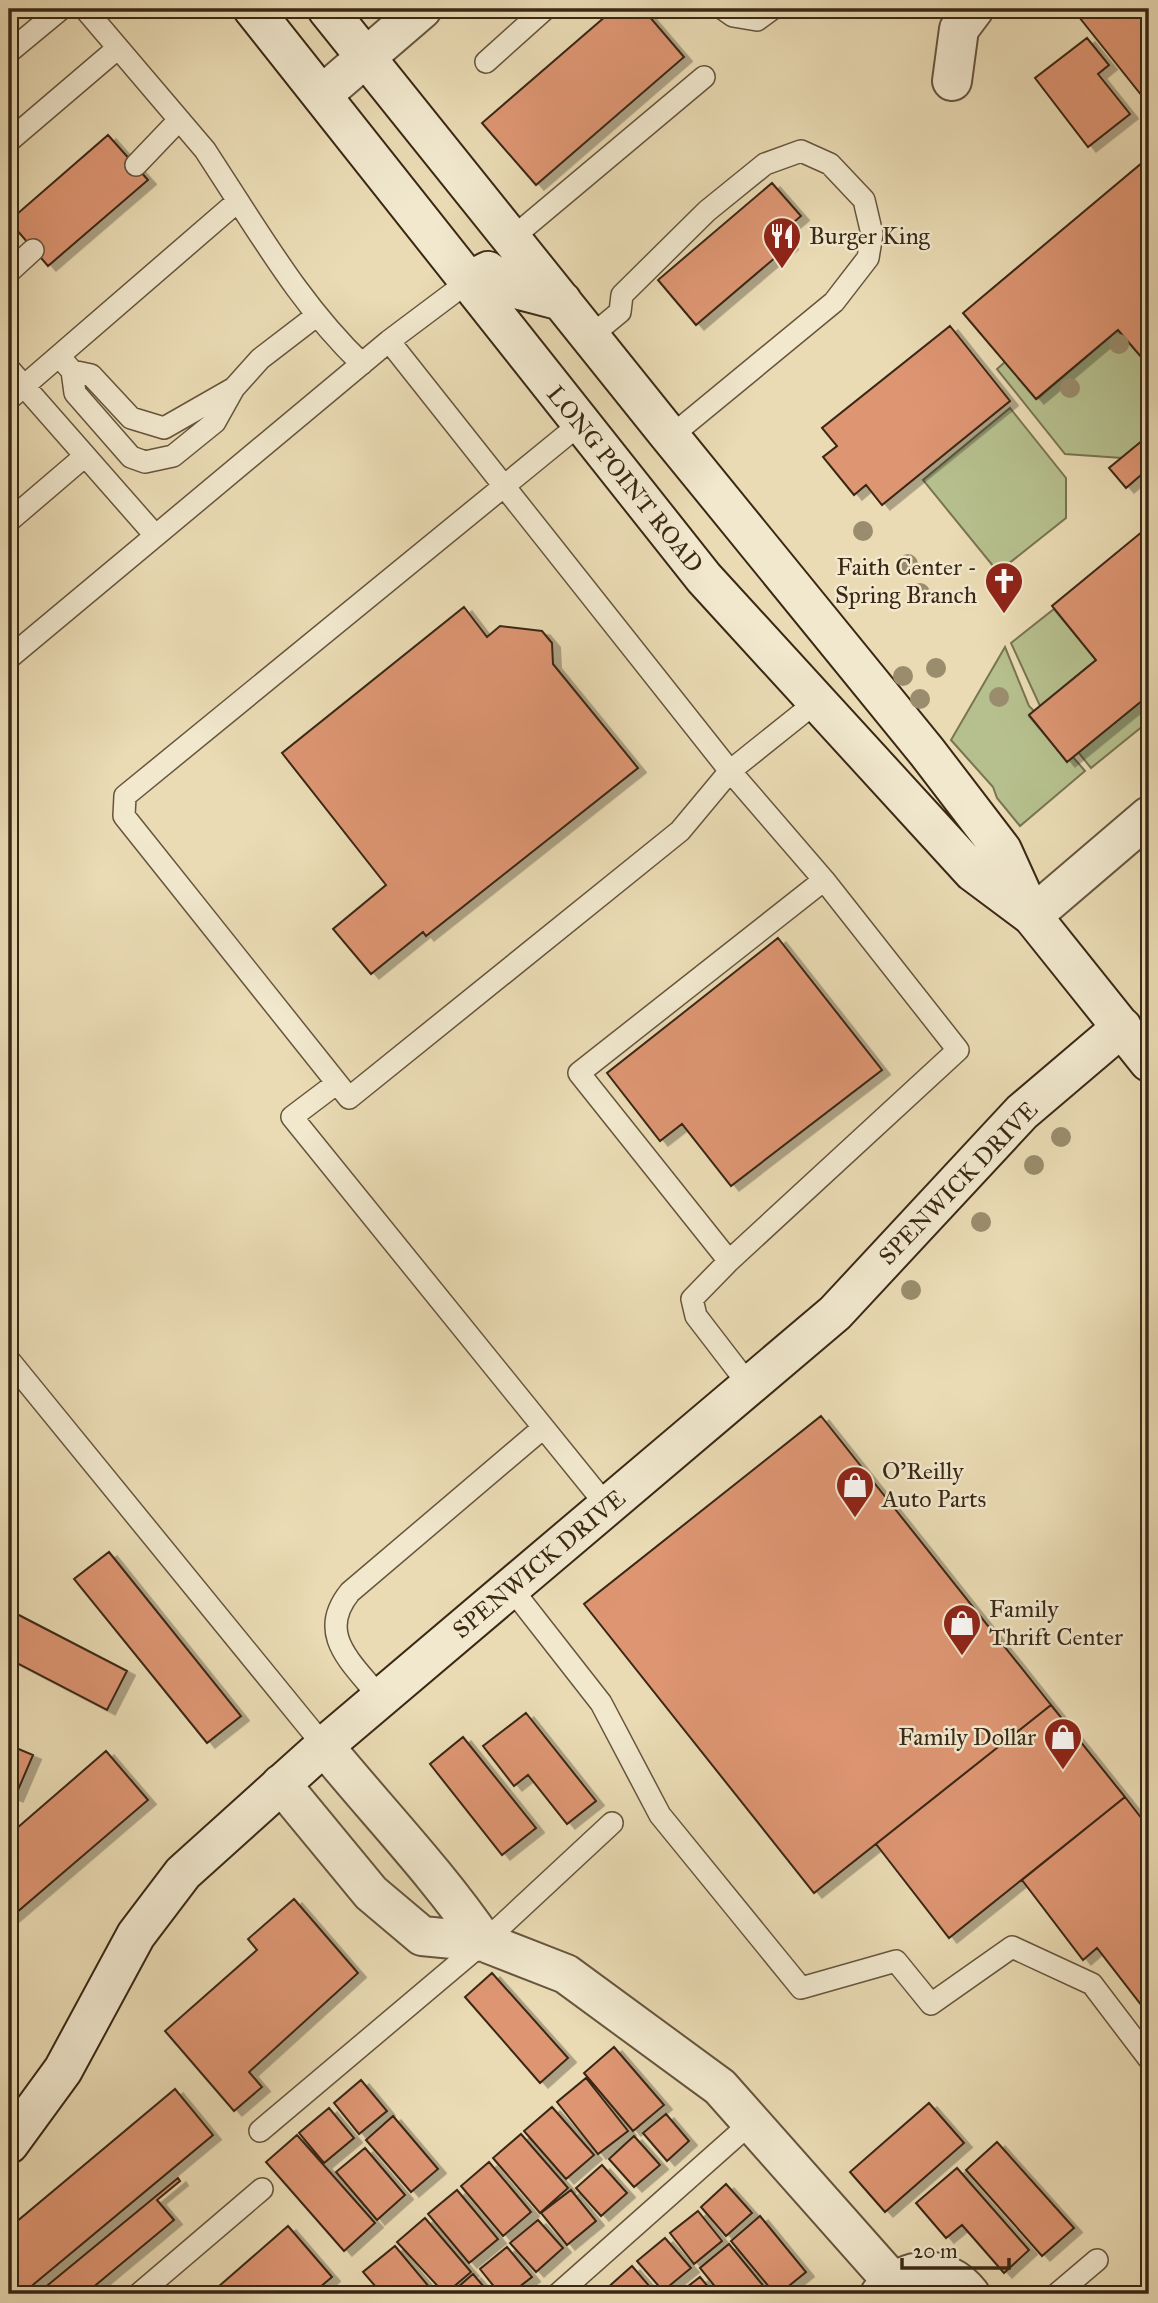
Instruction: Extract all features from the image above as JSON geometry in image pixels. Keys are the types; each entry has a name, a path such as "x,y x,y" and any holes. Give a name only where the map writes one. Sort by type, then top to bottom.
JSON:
{"street":[{"name":"LONG POINT ROAD","path":"253,9 704,578 972,872 1032,916 1149,1062"},
{"name":"LONG POINT ROAD","path":"327,9 1002,849 1032,916"},
{"path":"322,95 422,9"},
{"path":"952,81 960,29 974,9"},
{"path":"469,281 488,271 512,288 562,302"},
{"path":"816,703 854,663"},
{"path":"1032,916 1149,816"},
{"name":"SPENWICK DRIVE","path":"9,2144 62,2070 136,1935 175,1883 324,1746 835,1313 1022,1112 1122,1027"},
{"path":"324,1746 402,1841 455,1900 484,1942"},
{"path":"281,1784 371,1893 422,1936 484,1942 566,1974 720,2087 753,2122 886,2288 911,2272 932,2270 953,2277 970,2294"},
{"path":"358,1877 402,1841"}],"lane":[{"path":"9,52 61,9"},
{"path":"85,9 205,150 298,295 362,364"},
{"path":"723,9 733,16 757,20 772,9"},
{"path":"486,62 541,10"},
{"path":"9,141 118,48"},
{"path":"512,238 704,77"},
{"path":"136,165 179,120"},
{"path":"591,336 620,312 622,295 698,220 765,164 801,151 830,164 864,200 872,234 868,258 834,302 670,437"},
{"path":"16,392 66,364 238,201"},
{"path":"9,272 33,250"},
{"path":"9,658 154,534 389,341 469,281"},
{"path":"66,364 75,393 131,457 145,463 173,456 215,422 234,388 260,359 316,316"},
{"path":"389,341 730,771 824,880 958,1050 729,1261 692,1299 696,1316 749,1385"},
{"path":"66,364 91,375 131,418 164,428 234,388"},
{"path":"9,369 16,392 85,456 154,534"},
{"path":"580,424 125,796 124,816 349,1098 680,831 730,771 816,703"},
{"path":"9,522 85,456"},
{"path":"729,1261 579,1073 824,880"},
{"path":"337,1083 292,1117 607,1506"},
{"path":"9,1360 324,1746"},
{"path":"380,1698 341,1649 335,1633 335,1617 340,1605 350,1592 543,1428"},
{"path":"511,1588 601,1703 660,1815 801,1988 896,1961 931,2004 1012,1947 1092,1984 1149,2059"},
{"path":"260,2131 484,1942 612,1823"},
{"path":"558,2294 753,2122"},
{"path":"139,2294 262,2189"},
{"path":"1057,2294 1097,2260"}],"green space":[{"path":"1118,330 1149,366 1149,435 1122,458 1065,454 997,369 1005,362 1037,399"},
{"path":"1010,408 1066,478 1066,518 998,572 923,480"},
{"path":"1054,609 1096,660 1040,706 1011,643"},
{"path":"1005,647 1029,706 1034,711 1029,716 1067,761 1073,757 1085,771 1020,826 997,798 993,787 951,740"},
{"path":"1149,695 1149,721 1091,768 1078,752"}],"building":[{"path":"614,9 643,9 684,57 536,185 482,123"},
{"path":"1089,9 1149,9 1149,91 1142,96 1079,17"},
{"path":"1087,38 1109,65 1098,74 1130,114 1088,147 1035,78"},
{"path":"108,135 148,180 48,266 9,221"},
{"path":"1149,157 1149,366 1118,330 1036,399 963,313"},
{"path":"772,183 801,216 780,234 790,245 696,325 658,280"},
{"path":"950,326 1010,401 882,505 866,485 854,495 823,457 837,446 822,428"},
{"path":"1149,435 1149,468 1126,488 1109,468"},
{"path":"1149,526 1149,695 1067,762 1029,715 1096,660 1052,606"},
{"path":"464,607 487,637 500,626 542,631 552,643 553,664 638,768 426,936 423,932 371,974 333,929 386,885 282,753"},
{"path":"778,938 882,1070 731,1186 682,1124 660,1141 607,1073"},
{"path":"821,1416 1051,1705 814,1893 584,1604"},
{"path":"109,1552 241,1716 207,1743 74,1579"},
{"path":"13,1612 127,1671 107,1710 9,1659 9,1621"},
{"path":"1051,1705 1125,1797 949,1938 876,1844"},
{"path":"526,1713 596,1801 567,1824 528,1775 514,1786 483,1746"},
{"path":"463,1737 536,1828 502,1855 430,1764"},
{"path":"9,1745 33,1755 15,1797 9,1795"},
{"path":"106,1751 148,1800 9,1919 9,1835"},
{"path":"1125,1797 1149,1828 1149,2015 1097,1948 1083,1960 1022,1880"},
{"path":"294,1899 358,1973 249,2072 262,2087 234,2111 165,2031 257,1950 248,1939"},
{"path":"492,1973 568,2058 540,2083 465,1997"},
{"path":"614,2047 664,2105 633,2131 584,2073"},
{"path":"586,2078 628,2131 598,2154 557,2102"},
{"path":"361,2080 387,2111 359,2134 334,2103"},
{"path":"175,2089 213,2135 22,2294 9,2294 9,2228"},
{"path":"929,2103 964,2143 885,2212 850,2172"},
{"path":"552,2107 594,2155 566,2179 524,2131"},
{"path":"329,2108 354,2138 324,2163 299,2133"},
{"path":"666,2114 689,2141 667,2161 643,2133"},
{"path":"393,2116 438,2169 411,2192 366,2140"},
{"path":"521,2134 568,2188 540,2213 493,2158"},
{"path":"297,2135 375,2223 344,2251 266,2162"},
{"path":"634,2136 660,2165 634,2187 609,2159"},
{"path":"997,2142 1074,2228 1042,2256 966,2170"},
{"path":"365,2148 405,2195 377,2220 336,2172"},
{"path":"489,2162 531,2212 503,2236 461,2186"},
{"path":"602,2165 627,2193 601,2216 576,2188"},
{"path":"957,2168 1029,2250 1004,2273 962,2225 946,2238 916,2203"},
{"path":"178,2178 180,2181 157,2200 174,2220 85,2294 37,2294"},
{"path":"726,2184 752,2213 726,2236 701,2207"},
{"path":"457,2190 498,2239 469,2263 428,2214"},
{"path":"571,2190 596,2221 567,2245 541,2213"},
{"path":"698,2211 722,2241 694,2264 670,2233"},
{"path":"760,2216 806,2272 779,2294 775,2294 731,2241"},
{"path":"425,2218 471,2272 445,2294 397,2242"},
{"path":"538,2220 563,2248 536,2272 510,2243"},
{"path":"288,2226 332,2277 312,2294 210,2294"},
{"path":"665,2238 691,2268 663,2291 637,2261"},
{"path":"729,2244 770,2294 721,2294 700,2268"},
{"path":"395,2246 435,2294 382,2294 363,2272"},
{"path":"507,2247 532,2277 510,2294 500,2294 480,2269"},
{"path":"632,2266 656,2294 609,2294 605,2290"},
{"path":"473,2274 490,2294 450,2294"},
{"path":"700,2277 714,2294 678,2294"}],"place":[{"name":"Burger King","path":"782,270"},
{"name":"Faith Center - Spring Branch","path":"1004,615"},
{"name":"O'Reilly Auto Parts","path":"855,1519"},
{"name":"Family Thrift Center","path":"962,1657"},
{"name":"Family Dollar","path":"1063,1771"}]}
